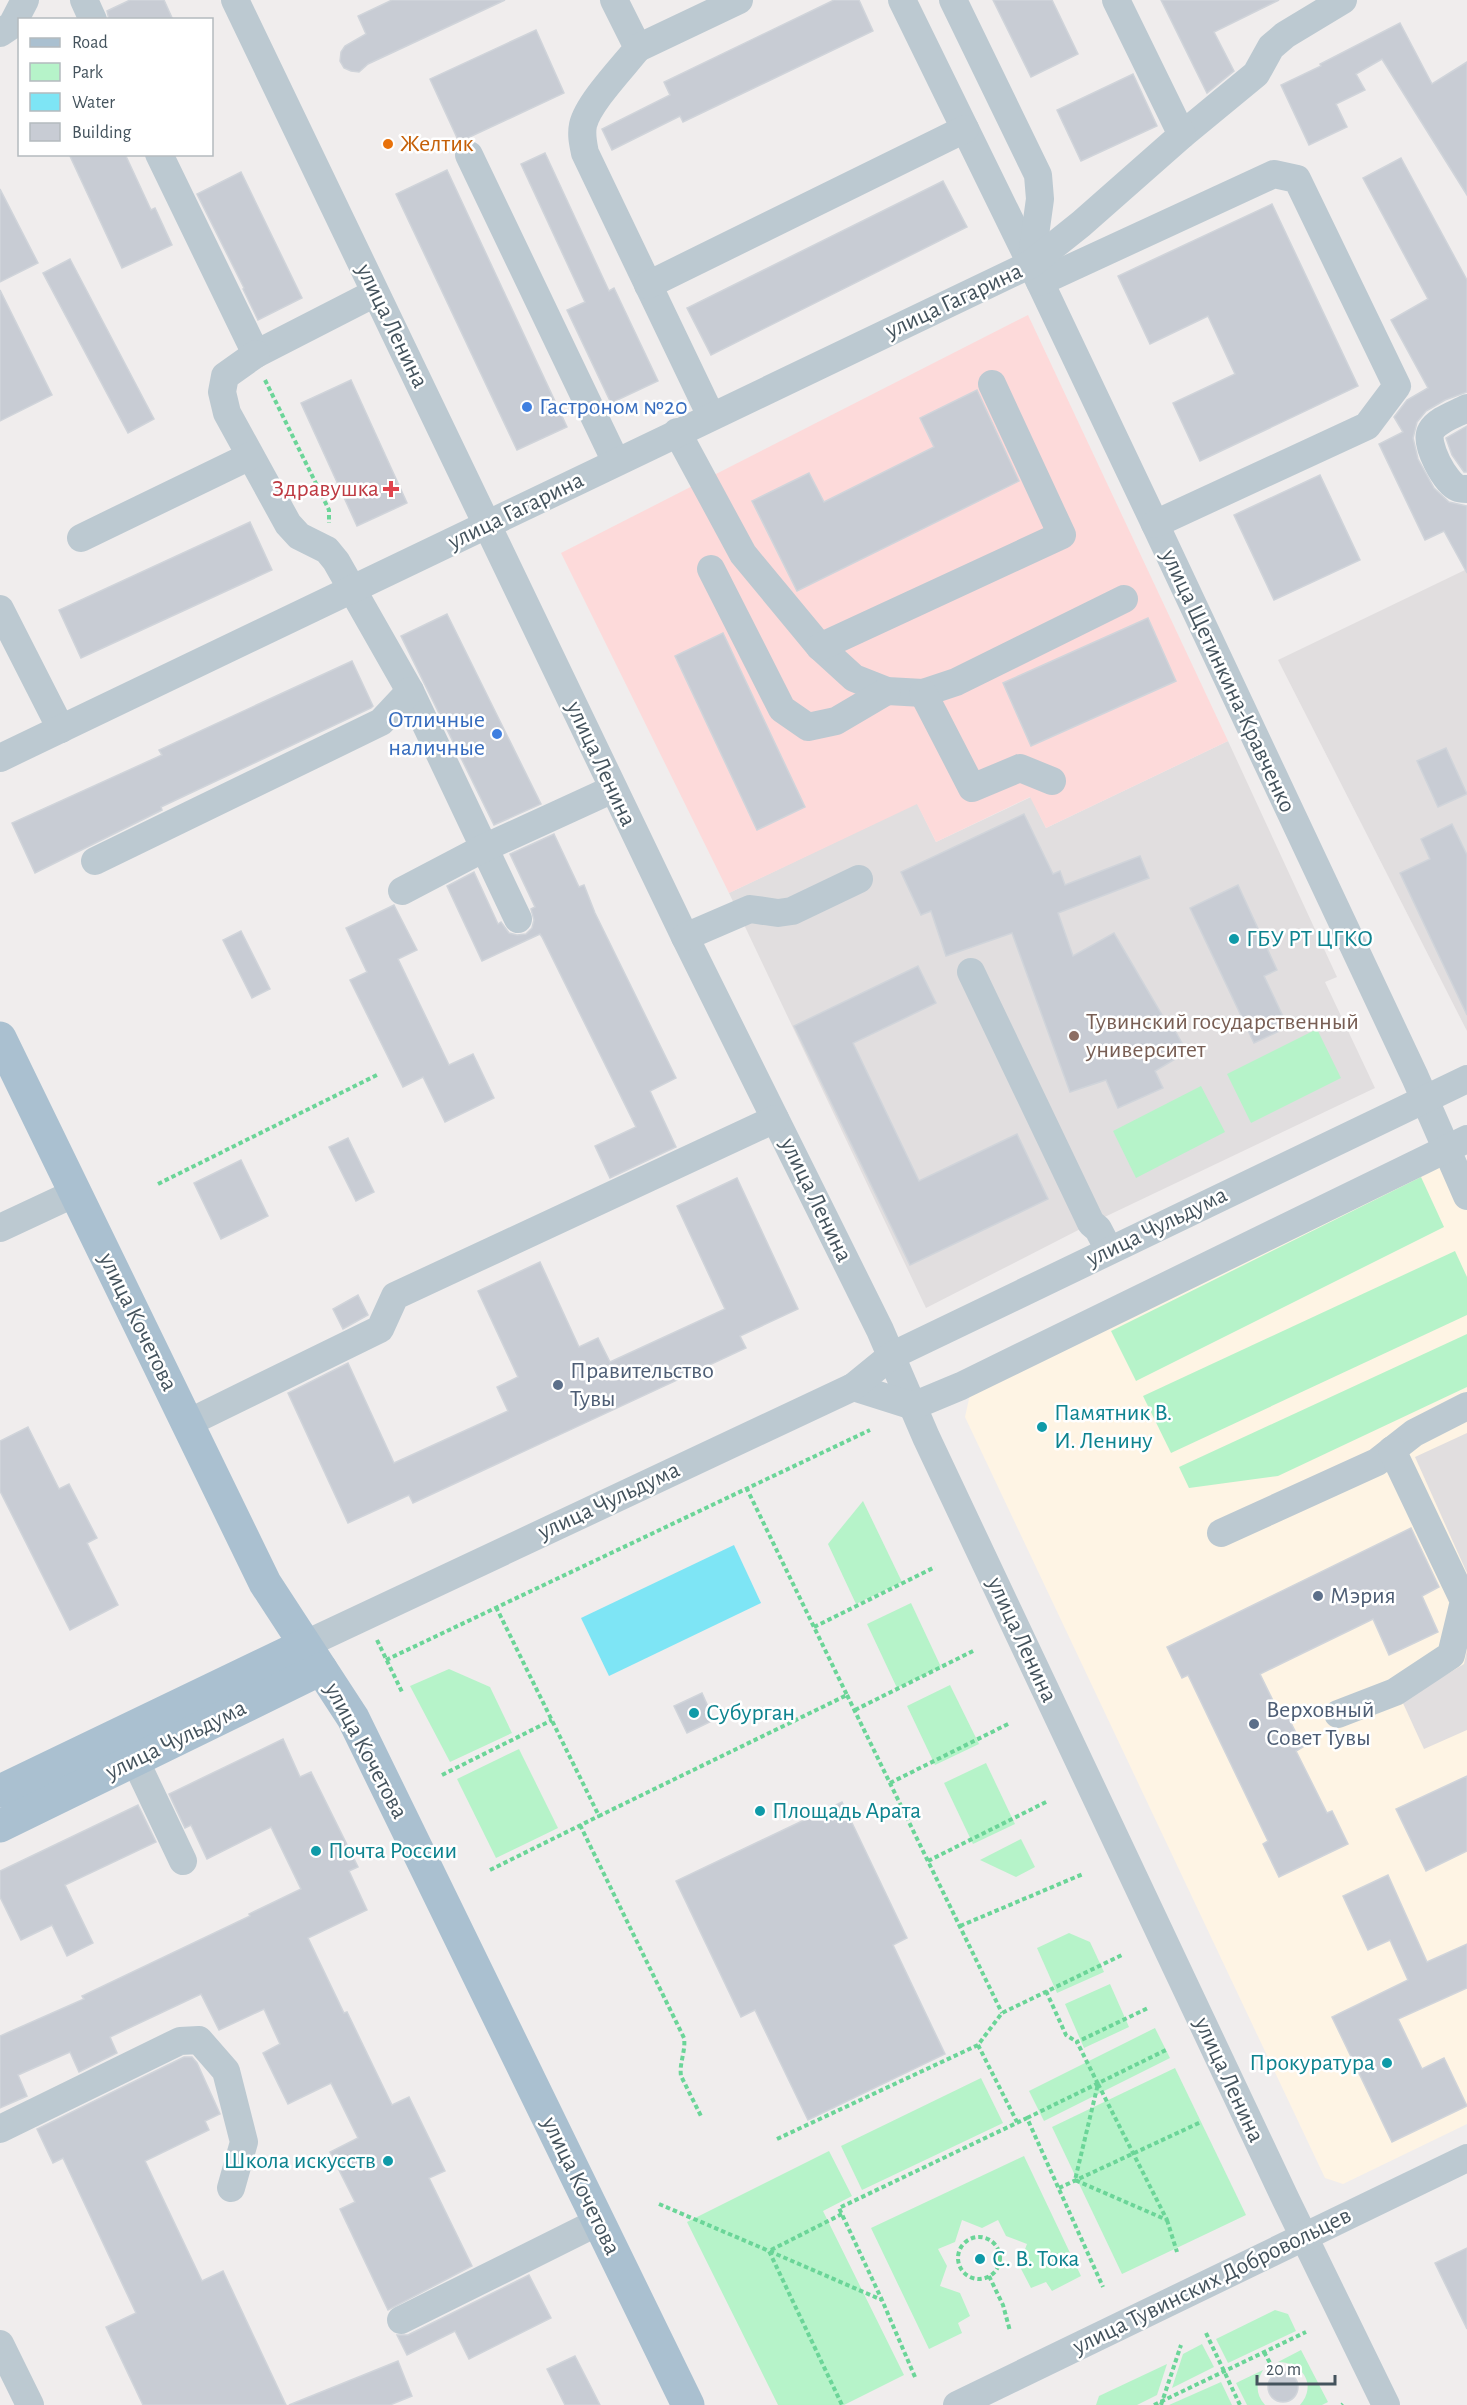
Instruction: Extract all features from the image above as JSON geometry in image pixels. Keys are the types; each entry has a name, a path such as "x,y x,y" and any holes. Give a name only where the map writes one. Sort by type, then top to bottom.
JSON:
{"main road":[{"name":"улица Кочетова","path":"0,1038 265,1583 354,1718 688,2405"},
{"name":"улица Чульдума","path":"0,1826 135,1760 313,1657"},
{"name":"улица Чульдума","path":"0,1791 313,1657"}],"street":[{"path":"0,33 12,25 25,0"},
{"path":"84,0 92,18"},
{"path":"614,0 638,48"},
{"path":"711,416 585,153 582,139 584,123 591,109 638,48 739,0"},
{"name":"улица Щетинкина-Кравченко","path":"902,0 1036,273 1425,1098 1462,1142 1467,1196"},
{"path":"953,0 1038,175 1040,199 1036,273"},
{"path":"1116,0 1182,135"},
{"path":"1036,273 1081,224 1182,135 1256,74 1272,47 1285,35 1343,0"},
{"name":"улица Ленина","path":"237,1 613,789 880,1330 926,1437 1386,2405"},
{"path":"648,285 964,129"},
{"path":"470,155 616,462"},
{"path":"160,156 256,354"},
{"path":"1036,273 1274,174 1297,179 1397,386 1366,426 1155,524"},
{"name":"улица Гагарина","path":"0,758 711,416 1036,273"},
{"path":"375,293 256,354 225,376 222,392 227,413 288,524 299,536 327,550 336,561 410,691 518,919"},
{"path":"820,647 1062,535 992,384"},
{"path":"1467,408 1437,424 1431,430 1428,439 1430,449 1450,482 1457,488 1467,489"},
{"path":"677,432 744,555 820,647 854,678 887,691 923,693 956,682 1124,599"},
{"path":"81,538 250,456"},
{"path":"711,569 782,708 808,727 836,721 887,691"},
{"path":"0,609 61,729"},
{"path":"95,861 381,722 410,691"},
{"path":"923,693 972,788 1020,768 1052,781"},
{"path":"402,891 484,848 613,789"},
{"path":"685,937 750,909 778,913 792,911 859,879"},
{"path":"971,972 1092,1222 1109,1250"},
{"name":"улица Чульдума","path":"313,1657 369,1623 853,1386 891,1356 1467,1079"},
{"path":"188,1423 380,1329 394,1296 775,1119"},
{"path":"853,1386 913,1406 961,1386 1462,1142"},
{"path":"0,1228 75,1193"},
{"path":"1221,1533 1377,1462 1414,1433 1467,1406"},
{"path":"1338,1714 1395,1692 1451,1655 1464,1601 1392,1450"},
{"path":"135,1760 183,1861"},
{"path":"0,2129 180,2041 200,2040 226,2071 244,2142 231,2188"},
{"name":"улица Тувинских Добровольцев","path":"957,2405 1467,2157"},
{"path":"401,2320 598,2222"},
{"path":"0,2344 30,2405"}],"path":[{"path":"256,354 263,375 329,510 327,550"},
{"path":"158,1184 379,1074"},
{"path":"386,1660 870,1430"},
{"path":"747,1490 1002,2013"},
{"path":"814,1627 935,1567"},
{"path":"496,1607 599,1816"},
{"path":"369,1623 403,1694"},
{"path":"855,1710 975,1650"},
{"path":"490,1870 847,1695"},
{"path":"442,1774 552,1720"},
{"path":"890,1783 1010,1723"},
{"path":"928,1861 1048,1801"},
{"path":"580,1825 684,2038 686,2047 680,2069 681,2076 701,2116"},
{"path":"960,1926 1083,1874"},
{"path":"777,2139 978,2045 1002,2013 1122,1955"},
{"path":"1046,1991 1066,2035 1077,2042 1167,2220 1177,2252"},
{"path":"1077,2042 1148,2008"},
{"path":"978,2045 1017,2122"},
{"path":"915,2377 839,2208 1168,2049"},
{"path":"1075,2180 1098,2084"},
{"path":"1027,2118 1103,2287"},
{"path":"1059,2188 1201,2122"},
{"path":"1075,2180 1167,2220"},
{"path":"659,2204 882,2300"},
{"path":"769,2251 842,2214"},
{"path":"985,2238 997,2248 999,2264 989,2276 972,2278 960,2268 959,2252 969,2240 985,2238"},
{"path":"769,2251 843,2405"},
{"path":"989,2276 1003,2305 1010,2331"},
{"path":"1154,2405 1306,2332"},
{"path":"1206,2334 1240,2405"},
{"path":"1162,2403 1181,2345"},
{"path":"1264,2352 1276,2374"}],"shaded area":[{"path":"1028,315 1228,741 1046,828 1030,797 936,842 917,804 729,893 561,553"},
{"path":"1467,569 1467,1031 1278,660"},
{"name":"Тувинский государственный университет","path":"1228,741 1337,977 1325,982 1375,1088 1092,1223 926,1308 729,893 917,803 936,842 1031,797 1046,828"},
{"path":"1436,1148 1467,1208 1467,2124 1343,2184 1325,2178 965,1417 971,1390"},
{"path":"1467,1433 1467,1573 1415,1457"},
{"path":"1467,1650 1467,1730 1424,1749 1402,1701 1464,1664"}],"green space":[{"path":"1317,1029 1341,1078 1251,1123 1227,1074"},
{"path":"1201,1086 1225,1132 1136,1178 1113,1131"},
{"path":"1421,1177 1444,1227 1136,1381 1111,1331"},
{"path":"1455,1251 1467,1277 1467,1315 1171,1453 1143,1396"},
{"path":"1467,1334 1467,1387 1278,1476 1189,1488 1179,1467"},
{"path":"863,1501 902,1582 856,1604 828,1544"},
{"path":"911,1603 941,1667 897,1688 867,1624"},
{"path":"449,1669 490,1687 512,1733 450,1762 410,1686"},
{"path":"950,1685 979,1744 935,1765 907,1706"},
{"path":"519,1749 558,1828 496,1858 457,1779"},
{"path":"986,1763 1015,1824 973,1844 944,1783"},
{"path":"1021,1839 1035,1867 1016,1877 980,1860"},
{"path":"1069,1933 1090,1942 1104,1972 1057,1993 1037,1948"},
{"path":"1110,1984 1129,2027 1084,2048 1065,2004"},
{"path":"1155,2028 1170,2058 1044,2121 1029,2091"},
{"path":"1175,2068 1246,2215 1122,2274 1052,2127"},
{"path":"981,2078 1003,2123 862,2190 841,2146"},
{"path":"829,2151 852,2196 823,2211 904,2375 844,2405 778,2405 687,2222"},
{"path":"1024,2156 1081,2276 1052,2291 1046,2282 1031,2288 1019,2265 1027,2244 1006,2236 998,2220 982,2228 962,2220 955,2242 938,2249 947,2266 940,2286 960,2293 970,2316 958,2323 962,2333 929,2349 871,2228"},
{"path":"1275,2310 1288,2314 1296,2331 1228,2363 1216,2339"},
{"path":"1202,2344 1214,2367 1172,2388 1183,2354"},
{"path":"1301,2350 1328,2402 1322,2405 1300,2405 1308,2390 1305,2376 1294,2366 1278,2362"},
{"path":"1167,2364 1157,2395 1137,2405 1096,2405 1099,2396"},
{"path":"1263,2370 1258,2388 1259,2397 1265,2405 1247,2405 1236,2383"},
{"path":"1221,2382 1232,2405 1169,2405"}],"water":[{"path":"734,1545 761,1603 609,1676 581,1618"}],"building":[{"path":"130,0 164,0 172,18 109,18 107,11"},
{"path":"392,0 505,0 368,64 359,72 344,68 340,61 341,52 345,46 366,34 358,16"},
{"path":"834,0 859,0 873,31 683,122 680,116 612,150 602,129 670,95 664,82"},
{"path":"993,0 1052,0 1078,54 1031,77"},
{"path":"1161,0 1279,0 1214,32 1234,71 1207,93"},
{"path":"1400,23 1432,84 1467,62 1467,195 1382,59 1356,74 1365,90 1336,104 1347,127 1309,145 1281,85"},
{"path":"536,30 564,93 459,142 430,79"},
{"path":"1133,74 1157,126 1081,161 1057,110"},
{"path":"545,153 609,291 614,288 658,381 611,403 567,310 585,302 521,164"},
{"path":"70,156 126,156 151,210 155,208 172,245 122,268"},
{"path":"1401,158 1467,280 1467,392 1445,400 1426,411 1417,422 1413,438 1418,459 1434,488 1449,502 1467,506 1467,573 1444,531 1425,540 1379,444 1403,432 1394,417 1407,400 1428,388 1391,320 1428,299 1363,178"},
{"path":"447,170 567,427 517,450 396,194"},
{"path":"241,172 302,298 258,320 197,194"},
{"path":"943,181 967,227 711,355 687,308"},
{"path":"0,189 38,263 0,282"},
{"path":"1272,204 1358,386 1200,461 1173,403 1235,374 1208,316 1150,344 1118,276"},
{"path":"70,259 154,419 128,433 43,273"},
{"path":"0,290 52,395 0,421"},
{"path":"351,380 407,503 357,526 301,403"},
{"path":"977,390 1019,481 797,591 752,501 809,473 824,502 934,447 920,418"},
{"path":"1467,426 1467,472 1464,472 1452,455 1446,438"},
{"path":"1320,475 1360,560 1274,600 1234,515"},
{"path":"250,522 272,570 81,658 59,610"},
{"path":"447,614 541,804 494,825 401,636"},
{"path":"1148,618 1176,681 1031,746 1003,683"},
{"path":"723,633 805,807 757,830 675,656"},
{"path":"352,661 373,706 371,708 161,807 162,810 35,873 12,823 162,755 159,750"},
{"path":"1446,748 1467,794 1438,807 1417,761"},
{"path":"1024,814 1053,874 1060,871 1065,885 1140,856 1149,878 1058,913 1073,956 1114,933 1165,1020 1168,1018 1187,1052 1155,1071 1163,1088 1118,1108 1106,1080 1070,1092 1012,933 946,956 931,911 921,915 901,872"},
{"path":"1452,824 1467,855 1467,1015 1400,873 1430,859 1421,839"},
{"path":"554,834 579,887 584,885 595,913 676,1078 650,1091 676,1147 610,1178 595,1146 636,1127 542,937 540,934 482,961 447,886 474,872 498,924 501,922 509,933 526,934 532,928 534,920 531,909 535,907 510,854"},
{"name":"ГБУ РТ ЦГКО","path":"1238,885 1277,970 1264,976 1288,1027 1254,1043 1190,908"},
{"path":"394,905 417,950 398,959 449,1065 473,1054 494,1098 445,1122 423,1077 403,1087 350,980 367,972 346,928"},
{"path":"241,931 270,989 252,998 223,940"},
{"path":"918,966 936,1003 853,1043 919,1181 1017,1134 1048,1199 910,1265 794,1026"},
{"path":"348,1138 374,1192 356,1201 329,1147"},
{"path":"241,1160 268,1216 221,1239 194,1183"},
{"path":"737,1178 798,1309 740,1336 746,1348 413,1503 409,1495 348,1523 288,1393 348,1363 394,1463 508,1411 497,1387 518,1377 478,1291 540,1262 579,1347 598,1338 610,1362 725,1309 677,1206"},
{"path":"358,1295 368,1315 343,1329 333,1309"},
{"path":"28,1427 59,1489 69,1484 97,1538 87,1543 118,1605 70,1630 0,1491 0,1441"},
{"path":"1411,1528 1439,1587 1422,1596 1438,1632 1389,1655 1373,1619 1260,1674 1278,1711 1284,1709 1303,1747 1296,1751 1327,1813 1332,1811 1348,1844 1279,1877 1263,1844 1268,1841 1188,1675 1182,1678 1167,1647"},
{"name":"Субурган","path":"702,1693 714,1720 687,1733 674,1706"},
{"path":"283,1739 300,1777 311,1772 358,1867 349,1871 367,1910 308,1938 392,2105 409,2097 445,2171 429,2178 472,2266 388,2310 340,2209 355,2202 330,2152 358,2138 331,2083 288,2104 263,2053 280,2044 264,2009 219,2030 201,1994 110,2037 117,2053 79,2072 70,2052 18,2075 27,2096 0,2108 0,2036 84,1999 82,1996 250,1916 249,1914 301,1889 271,1827 207,1859 191,1825 185,1828 169,1794"},
{"path":"1467,1776 1467,1851 1426,1871 1396,1809"},
{"path":"842,1802 907,1938 893,1945 945,2054 808,2120 755,2010 741,2017 676,1881"},
{"path":"138,1805 156,1842 65,1885 93,1943 67,1956 52,1925 21,1940 0,1897 0,1871"},
{"path":"1388,1875 1427,1962 1467,1944 1467,1988 1398,2019 1422,2069 1444,2058 1467,2106 1392,2142 1332,2017 1408,1980 1390,1940 1368,1950 1343,1896"},
{"path":"184,2057 192,2057 197,2063 220,2114 205,2121 209,2130 145,2161 202,2281 223,2271 286,2405 143,2405 106,2327 136,2313 63,2158 53,2163 37,2129"},
{"path":"1467,2248 1467,2329 1435,2263"},
{"path":"529,2275 551,2318 469,2359 455,2331 407,2355 397,2335 408,2335"},
{"path":"575,2356 600,2405 565,2405 547,2369"},
{"path":"398,2361 412,2396 390,2405 289,2405"},
{"path":"1283,2372 1293,2377 1298,2387 1293,2397 1283,2402 1273,2397 1268,2387 1273,2377"}],"place":[{"name":"Желтик","path":"388,144"},
{"name":"Гастроном №20","path":"527,407"},
{"name":"Здравушка","path":"391,489"},
{"name":"Отличные наличные","path":"497,734"},
{"name":"ГБУ РТ ЦГКО","path":"1234,939"},
{"name":"Тувинский государственный университет","path":"1074,1036"},
{"name":"Правительство Тувы","path":"558,1385"},
{"name":"Памятник В. И. Ленину","path":"1042,1427"},
{"name":"Мэрия","path":"1318,1596"},
{"name":"Субурган","path":"694,1713"},
{"name":"Верховный Совет Тувы","path":"1254,1724"},
{"name":"Площадь Арата","path":"760,1811"},
{"name":"Почта России","path":"316,1851"},
{"name":"Прокуратура","path":"1387,2063"},
{"name":"Школа искусств","path":"388,2161"},
{"name":"С. В. Тока","path":"980,2259"}]}
